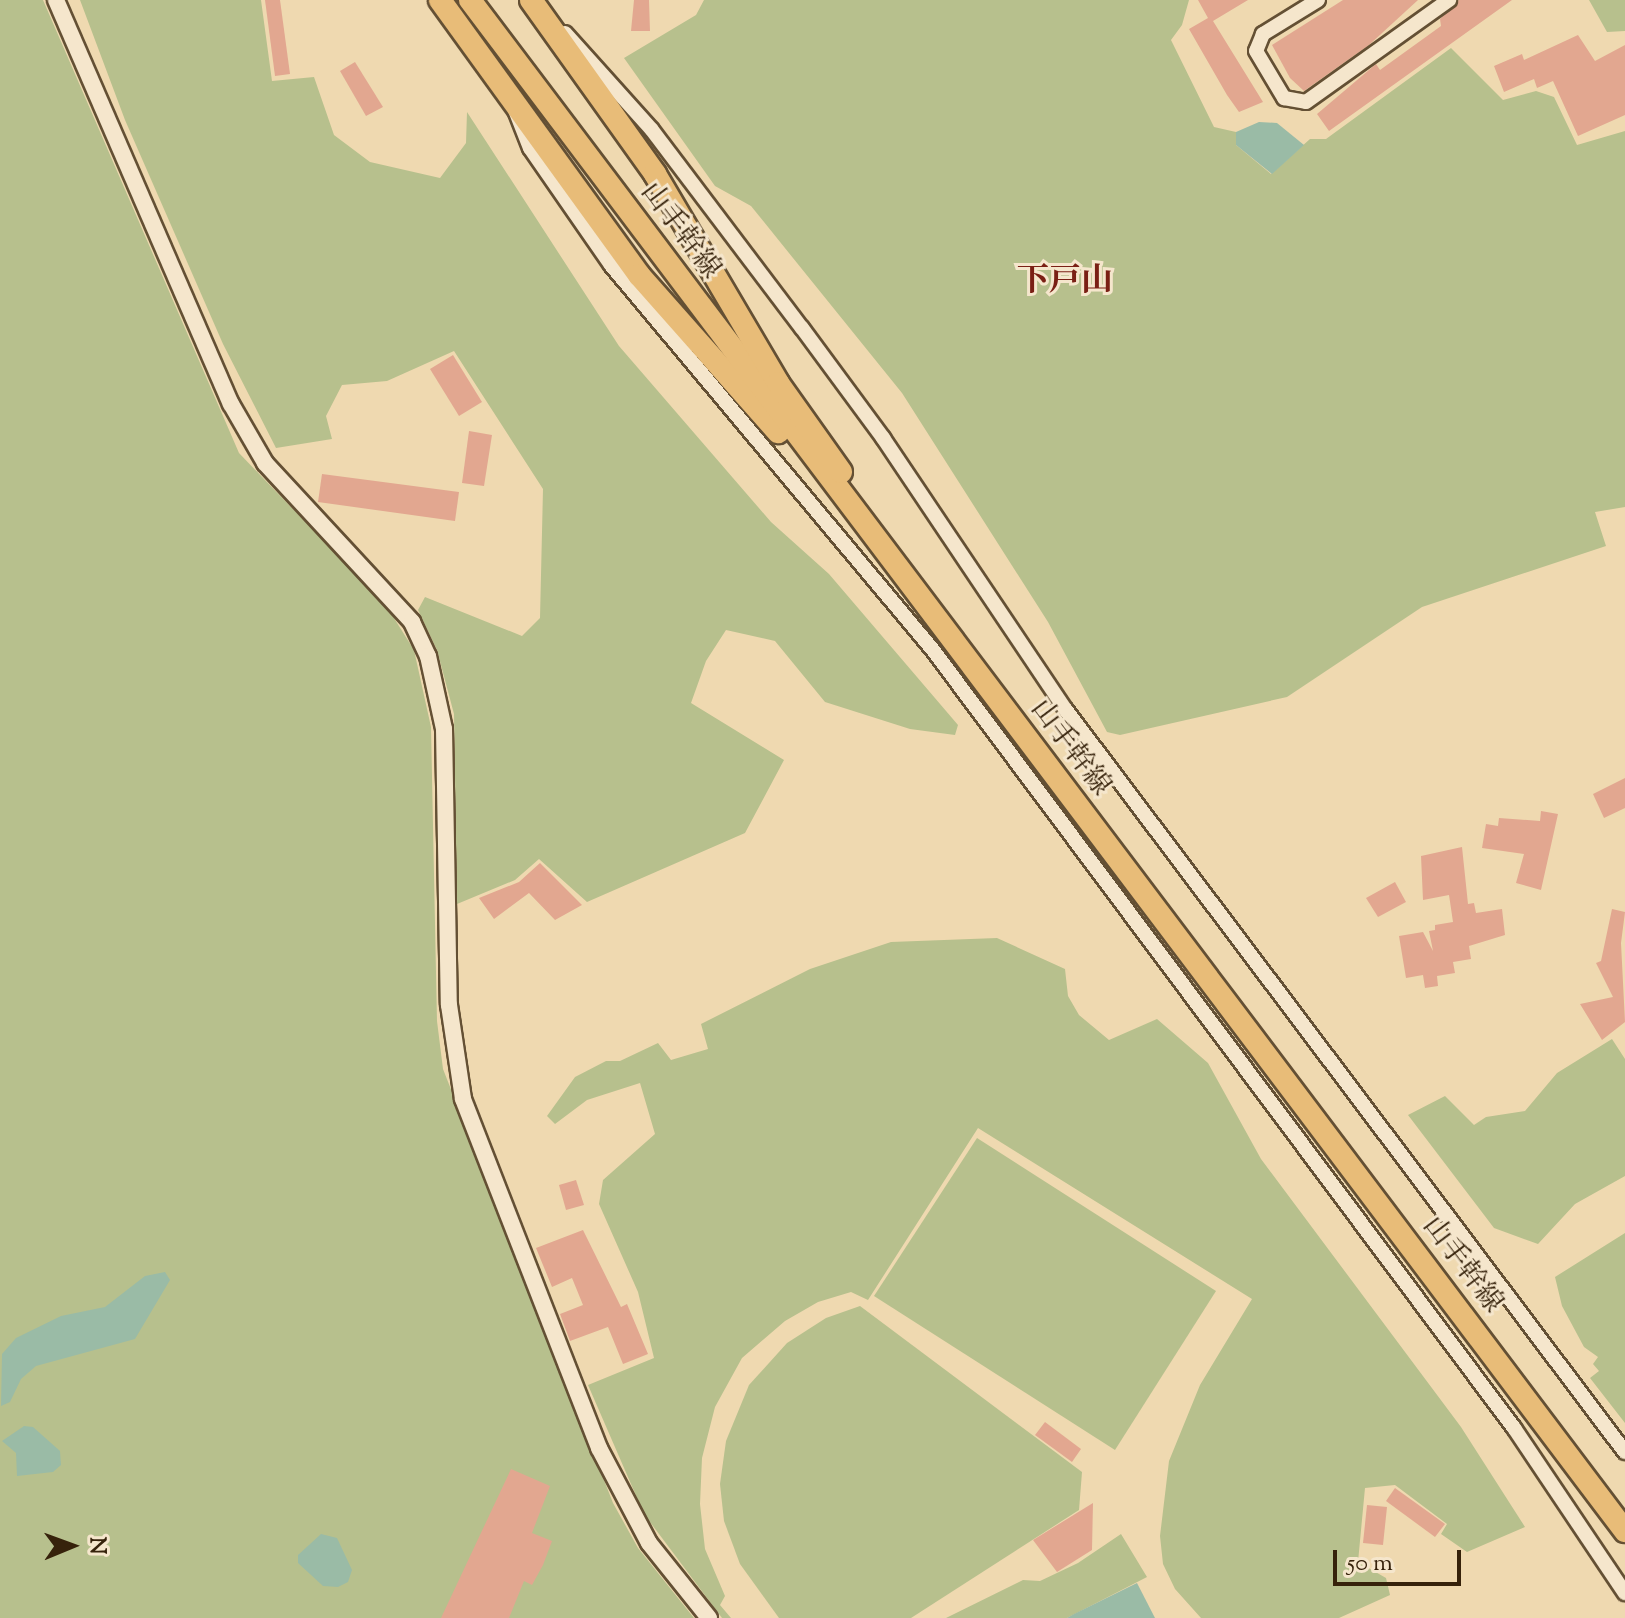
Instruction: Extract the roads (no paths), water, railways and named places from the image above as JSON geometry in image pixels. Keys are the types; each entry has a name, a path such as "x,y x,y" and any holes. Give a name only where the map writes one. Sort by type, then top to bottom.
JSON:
{"main road":[{"path":"440,0 510,91 668,311 860,521"},
{"name":"山手幹線","path":"470,0 860,521 947,629 1006,713 1625,1531"},
{"path":"533,0 655,174 778,383 947,629"},
{"path":"1520,1392 1625,1511"},
{"path":"1581,1473 1625,1546"}],"street":[{"path":"56,0 231,404 265,463 412,622 428,656 444,729 449,1005 463,1099 599,1448 649,1543 709,1618"},
{"path":"533,0 652,130 802,328 883,438 1000,620 1625,1452"},
{"path":"1318,0 1263,34 1256,51 1284,98 1306,102 1449,0"},
{"path":"510,91 523,138 611,265 933,650 1514,1428 1625,1593"}],"district":[{"name":"下戸山","path":"1065,282"}]}
